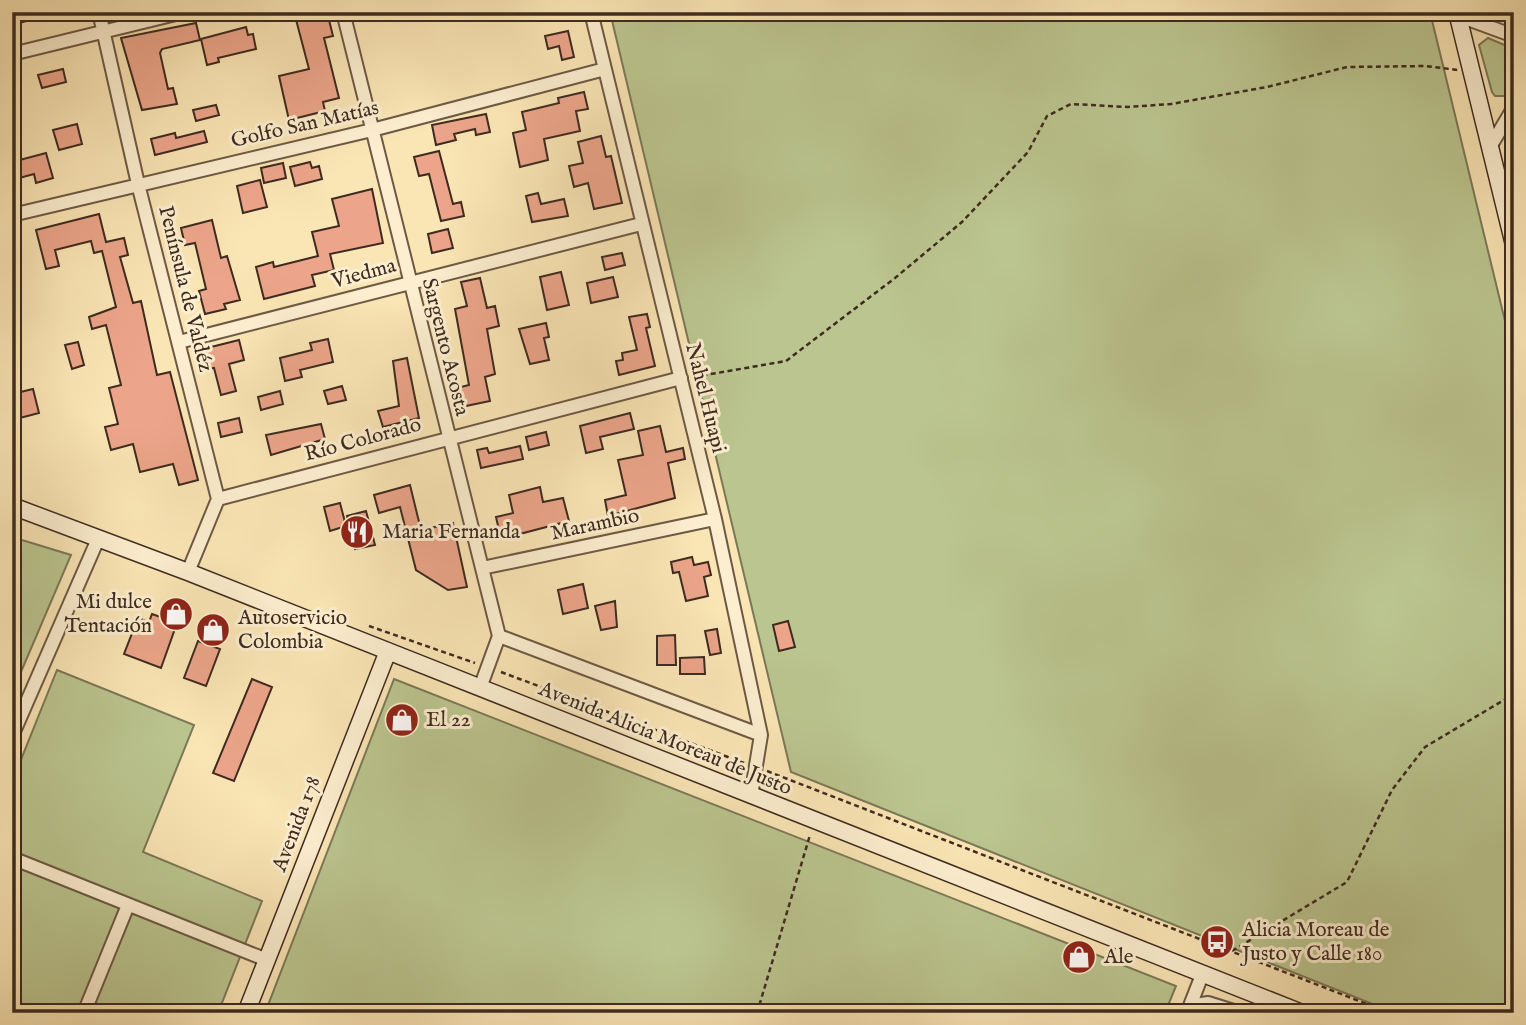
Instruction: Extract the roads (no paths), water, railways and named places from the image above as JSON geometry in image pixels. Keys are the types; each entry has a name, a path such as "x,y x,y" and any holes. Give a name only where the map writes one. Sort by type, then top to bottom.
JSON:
{"main road":[{"path":"1457,13 1514,244"},
{"name":"Avenida Alicia Moreau de Justo","path":"12,506 188,572 1302,1013"},
{"name":"Avenida 178","path":"246,1013 388,651"}],"street":[{"name":"Península de Valdéz","path":"99,12 138,184 218,499"},
{"path":"12,54 184,12"},
{"name":"Sargento Acosta","path":"343,12 499,636"},
{"name":"Nahel Huapi","path":"591,12 715,519 761,735 751,796"},
{"path":"1457,13 1514,36"},
{"name":"Golfo San Matías","path":"12,215 372,130 605,69"},
{"path":"1490,147 1514,107"},
{"name":"Viedma","path":"179,342 641,224"},
{"name":"Río Colorado","path":"218,499 681,378"},
{"path":"188,572 218,499"},
{"name":"Marambio","path":"482,568 715,519"},
{"path":"12,736 98,539"},
{"path":"480,688 499,636 761,735"},
{"path":"12,858 267,960"},
{"path":"84,1013 128,905"},
{"path":"1189,1009 1202,975"},
{"path":"1189,1009 1209,1003 1240,1013"}],"place":[{"name":"Maria Fernanda","path":"357,532"},
{"name":"Mi dulce Tentación","path":"176,614"},
{"name":"Autoservicio Colombia","path":"213,630"},
{"name":"El 22","path":"402,720"},
{"name":"Alicia Moreau de Justo y Calle 180","path":"1217,942"},
{"name":"Ale","path":"1079,957"}]}
